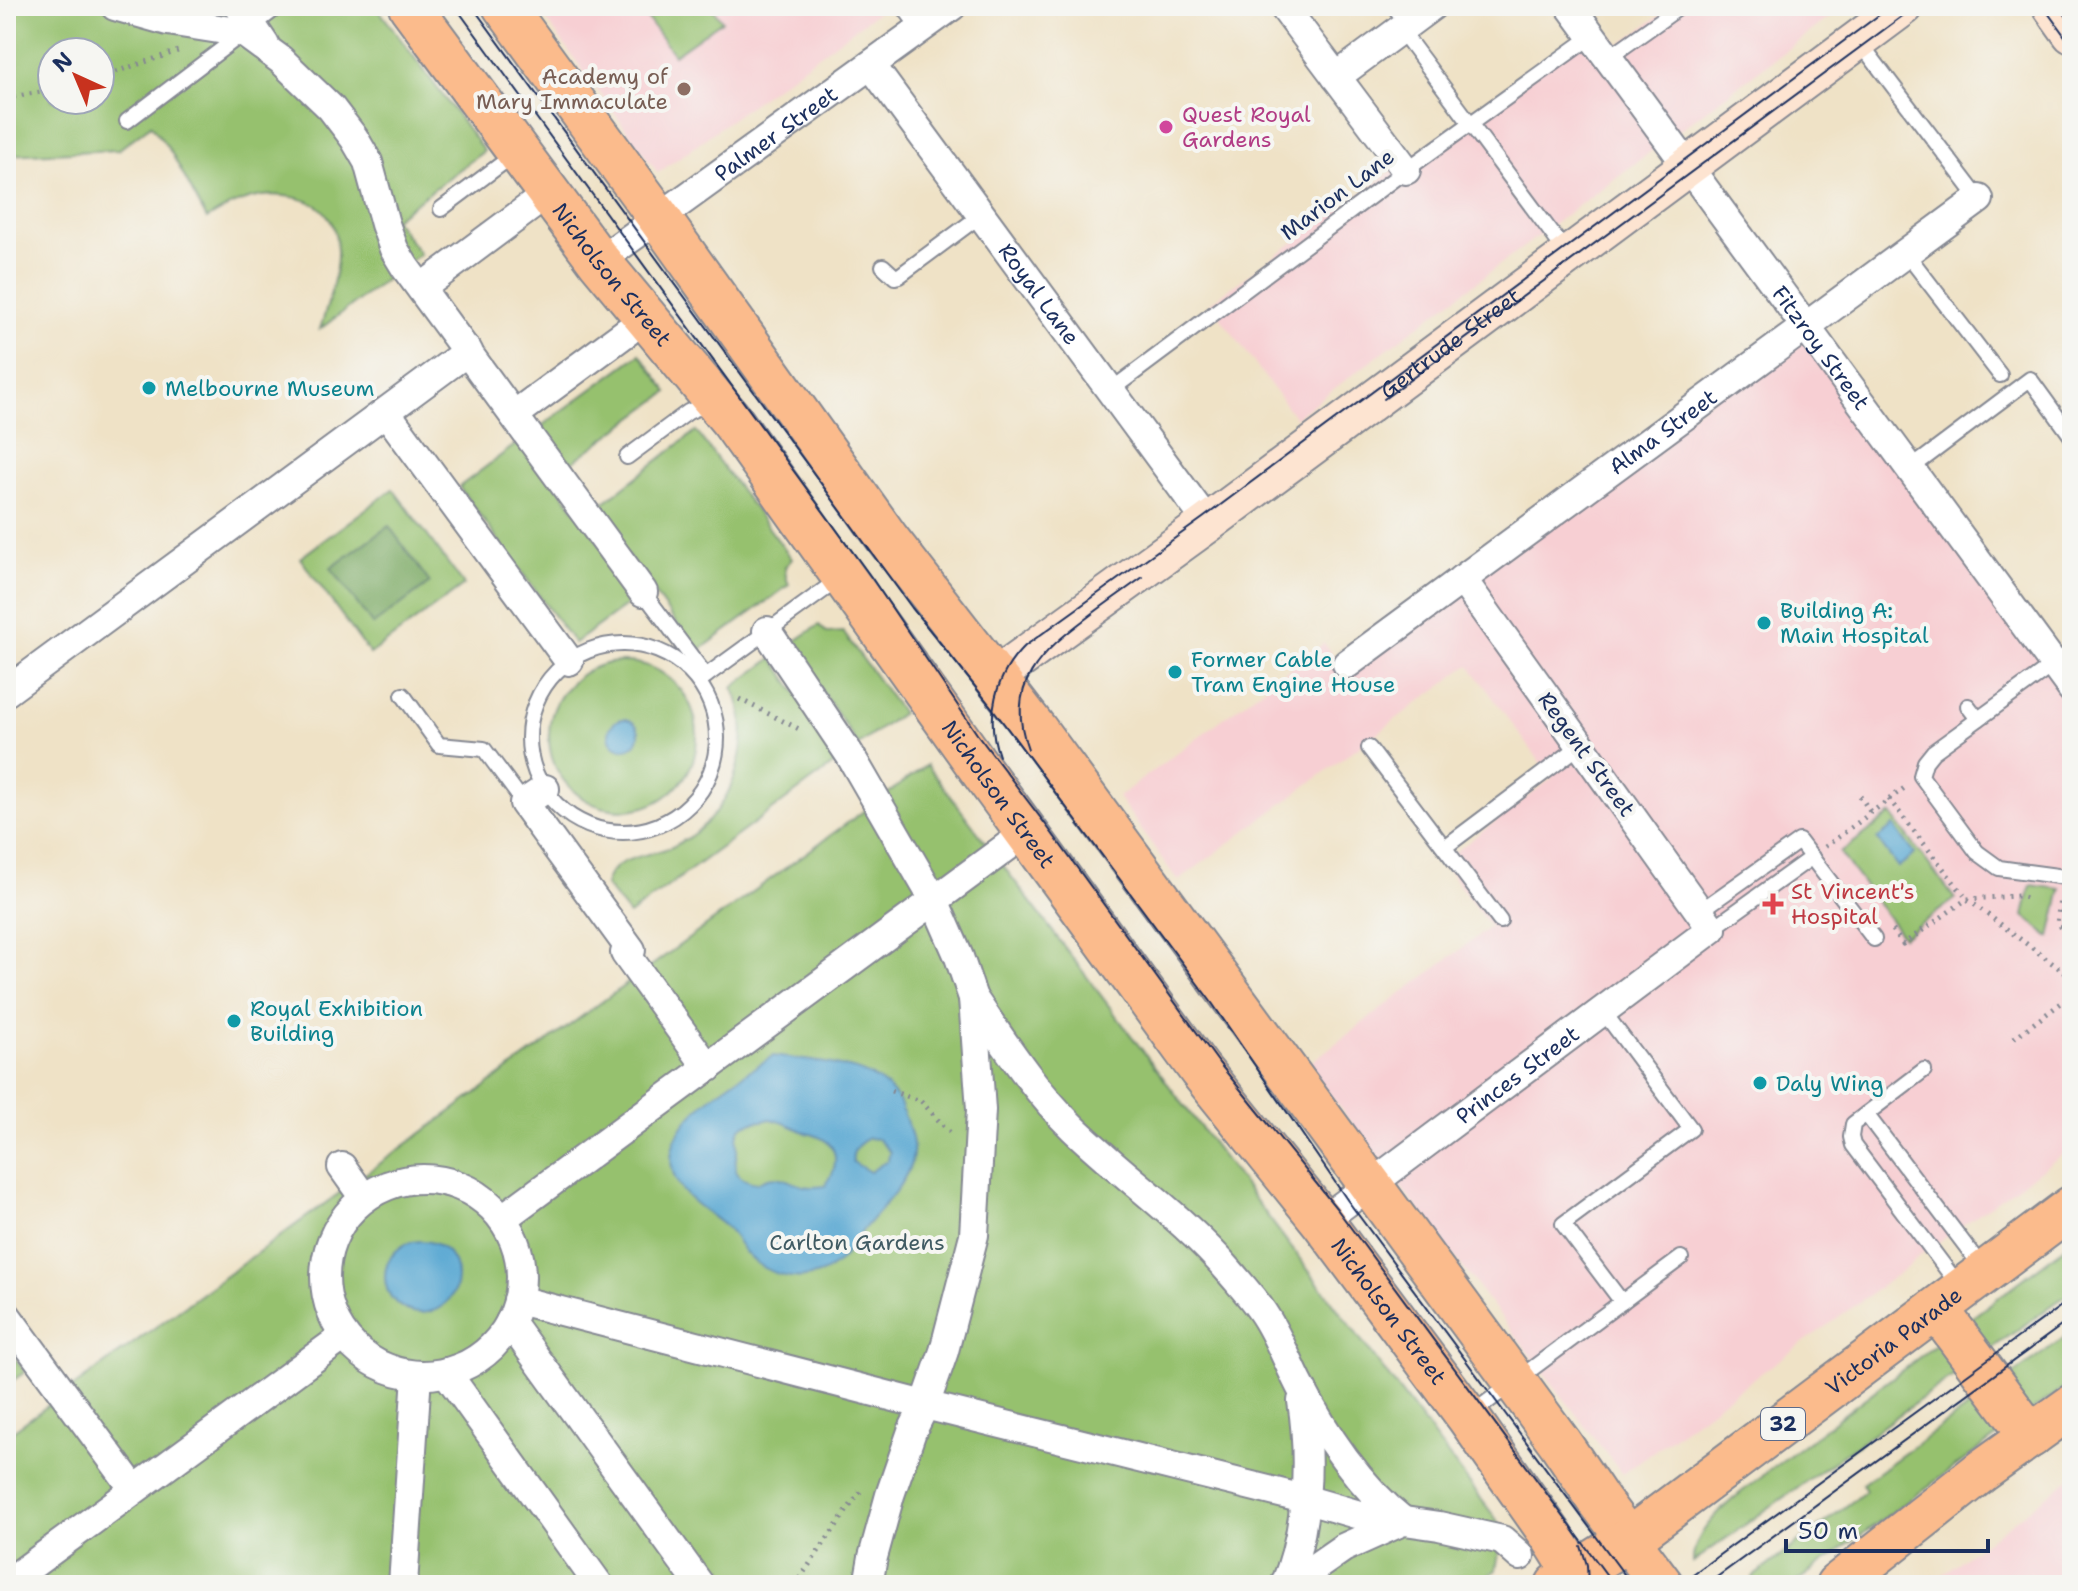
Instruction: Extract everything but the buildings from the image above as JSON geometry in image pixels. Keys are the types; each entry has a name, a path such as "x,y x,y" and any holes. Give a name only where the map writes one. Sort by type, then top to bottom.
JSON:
{"main road":[{"name":"Nicholson Street","path":"410,6 599,261 732,421 1203,1075 1322,1221 1468,1417 1526,1498 1571,1581"},
{"path":"504,6 887,538 1036,730 1662,1585"},
{"path":"946,720 994,678"},
{"name":"Victoria Parade","path":"1571,1581 2072,1207"},
{"path":"1962,1291 2031,1436"},
{"path":"1837,1585 1983,1470 2072,1406"}],"street":[{"path":"115,6 168,21 251,28 331,108 368,162 394,249 405,267 643,592"},
{"name":"Palmer Street","path":"599,261 952,6"},
{"path":"1283,6 1406,170"},
{"path":"1336,77 1400,20 1432,6"},
{"name":"Fitzroy Street","path":"1570,6 1910,469 2063,658 2072,689"},
{"name":"Gertrude Street","path":"994,678 1208,523 1904,6"},
{"path":"2052,6 2072,34"},
{"name":"Royal Lane","path":"871,65 1208,523"},
{"name":"Alma Street","path":"1347,664 1979,199"},
{"path":"421,288 534,204"},
{"path":"514,415 628,331"},
{"path":"6,692 468,351"},
{"path":"386,412 569,661"},
{"name":"Regent Street","path":"1462,579 1706,920"},
{"path":"767,631 844,746 934,900 973,998 981,1110 974,1235 944,1351 890,1495 868,1585"},
{"path":"534,796 628,952 708,1068"},
{"path":"503,1218 1008,846"},
{"name":"Princes Street","path":"1322,1221 1603,1011 1706,920"},
{"path":"973,998 1039,1092 1099,1151 1187,1226 1262,1311 1325,1431 1384,1506 1403,1521"},
{"path":"342,1167 364,1198"},
{"path":"422,1178 453,1182 480,1196 503,1218 516,1243 522,1272 514,1311 494,1344 472,1362 446,1372 417,1375 389,1369 365,1356 344,1336 330,1309 325,1279 329,1248 343,1220 364,1198 392,1183 422,1178"},
{"path":"514,1311 925,1405 1356,1514 1439,1526 1502,1540 1520,1556"},
{"path":"514,1311 700,1585"},
{"path":"6,1315 134,1489"},
{"path":"6,1584 344,1336"},
{"path":"446,1372 599,1585"},
{"path":"403,1585 417,1375"},
{"path":"1285,1585 1300,1533 1308,1462 1300,1386"},
{"path":"1298,1585 1317,1566 1343,1548 1403,1521"}],"lane":[{"path":"127,121 279,6"},
{"path":"903,6 920,29"},
{"name":"Marion Lane","path":"1111,390 1470,123 1600,47 1681,6"},
{"path":"1400,20 1470,123 1568,256"},
{"path":"1858,40 1979,199"},
{"path":"441,209 504,162 515,147"},
{"path":"883,266 891,276 899,276 981,215"},
{"path":"1906,253 2000,375"},
{"path":"1910,469 2030,379 2072,437"},
{"path":"627,457 697,408 707,408 732,421"},
{"path":"702,679 842,576"},
{"path":"403,695 439,745 484,749 534,796 553,802 578,821 608,832 640,832 670,821 694,800 711,773 718,741 713,710 702,679 643,592"},
{"path":"534,796 535,775 529,743 532,711 547,683 569,661 596,648 624,644 652,648 678,661 702,679"},
{"path":"2063,658 1933,752 1925,762 1921,776 1977,852 1999,868 2072,878"},
{"path":"1968,706 1978,719"},
{"path":"1445,847 1581,745"},
{"path":"1369,748 1500,921"},
{"path":"1706,920 1799,841 1874,939"},
{"path":"1706,920 1812,857"},
{"path":"1603,1011 1691,1129 1563,1224 1622,1302"},
{"path":"1924,1070 1853,1124 1851,1137 1853,1145 1962,1291"},
{"path":"1866,1114 1962,1291"},
{"path":"1468,1417 1681,1258"}],"path":[{"path":"116,71 187,47"},
{"path":"6,98 36,93"},
{"path":"739,699 815,737 844,746"},
{"path":"1812,857 1921,776"},
{"path":"1860,796 1871,813"},
{"path":"1889,799 1967,899 2072,978"},
{"path":"1903,944 1967,899 2027,898"},
{"path":"2060,898 2057,924 2072,938"},
{"path":"2014,1038 2072,995"},
{"path":"891,1091 921,1101 979,1161"},
{"path":"795,1585 863,1487"}],"shaded area":[{"name":"Academy of Mary Immaculate","path":"536,6 886,6 658,173"},
{"path":"1673,6 1845,6 1295,418 1210,303 1599,21 1619,45"},
{"name":"St Vincent's Hospital","path":"1804,333 2072,699 2072,1148 1622,1474 1307,1065 1490,927 1442,862 1552,778 1469,665 1178,881 1118,797 1324,643 1341,667"},
{"path":"2072,1477 2072,1585 1928,1585"}],"green space":[{"path":"6,6 376,6 484,151 394,219 420,254 320,329 337,260 335,232 321,209 313,203 292,197 261,196 234,204 207,219 171,152 151,125 118,150 6,155"},
{"path":"638,6 711,6 722,21 674,55"},
{"path":"640,354 668,392 564,468 536,430"},
{"path":"696,431 792,559 785,567 789,585 697,652 594,510"},
{"path":"523,439 639,596 574,643 459,487"},
{"path":"393,489 464,585 370,654 300,558"},
{"path":"389,526 430,583 373,625 331,568"},
{"path":"819,625 827,633 843,632 902,713 858,745 791,644"},
{"path":"773,658 816,722 836,763 629,915 605,885 609,875 624,862 667,849 688,838 716,812 734,778 742,745 742,716 733,687"},
{"path":"623,662 651,667 676,683 692,708 697,736 692,764 676,789 651,805 623,810 595,805 570,789 554,764 549,736 554,708 570,683 595,667"},
{"name":"Carlton Gardens","path":"927,765 1503,1528 1496,1570 1475,1585 6,1585 6,1436"},
{"path":"1891,814 1955,899 1903,937 1840,853"},
{"path":"2031,885 2061,889 2050,937 2024,916"},
{"path":"2072,1242 2072,1291 1693,1562 1694,1550 1706,1527 1735,1498"},
{"path":"2072,1332 2072,1382 1792,1585 1755,1585 1753,1577 1866,1491 1862,1484"},
{"path":"6,1346 25,1372 6,1385"}],"water":[{"path":"624,719 635,723 639,734 635,745 624,749 613,745 609,734 613,723"},
{"path":"1894,826 1915,854 1898,867 1877,839"},
{"path":"773,1056 843,1066 876,1079 890,1089 900,1103 912,1137 912,1160 901,1184 889,1200 840,1261 825,1271 805,1277 789,1277 757,1263 727,1228 681,1189 673,1172 672,1153 677,1136 689,1119 722,1089","holes":["770,1119 818,1136 831,1147 834,1166 825,1186 806,1187 775,1177 757,1183 737,1173 735,1164 739,1131 744,1125","868,1138 878,1139 890,1152 888,1160 870,1172 853,1162 856,1148"]},
{"path":"421,1241 441,1247 451,1257 457,1277 451,1297 441,1307 421,1313 401,1307 391,1297 385,1277 391,1257 401,1247"}],"tram line":[{"path":"455,6 871,577 977,734 1219,1063 1337,1209 1614,1585"},
{"path":"472,6 912,608 993,709 1212,1003 1348,1201 1632,1585"},
{"path":"999,756 993,726 996,697 1006,670 1025,646 1203,518 1891,6"},
{"path":"1384,399 1916,6"},
{"path":"2043,6 2072,46"},
{"path":"2059,6 2072,24"},
{"path":"1028,749 1021,706 1031,672 1055,643 1143,577"},
{"path":"1678,1585 2072,1298"},
{"path":"1706,1585 2072,1318"},
{"path":"1581,1546 1587,1565 1588,1585"}],"place":[{"name":"Academy of Mary Immaculate","path":"684,89"},
{"name":"Quest Royal Gardens","path":"1166,127"},
{"name":"Melbourne Museum","path":"149,388"},
{"name":"Building A: Main Hospital","path":"1764,623"},
{"name":"Former Cable Tram Engine House","path":"1175,672"},
{"name":"St Vincent's Hospital","path":"1773,904"},
{"name":"Royal Exhibition Building","path":"234,1021"},
{"name":"Daly Wing","path":"1760,1083"}]}
